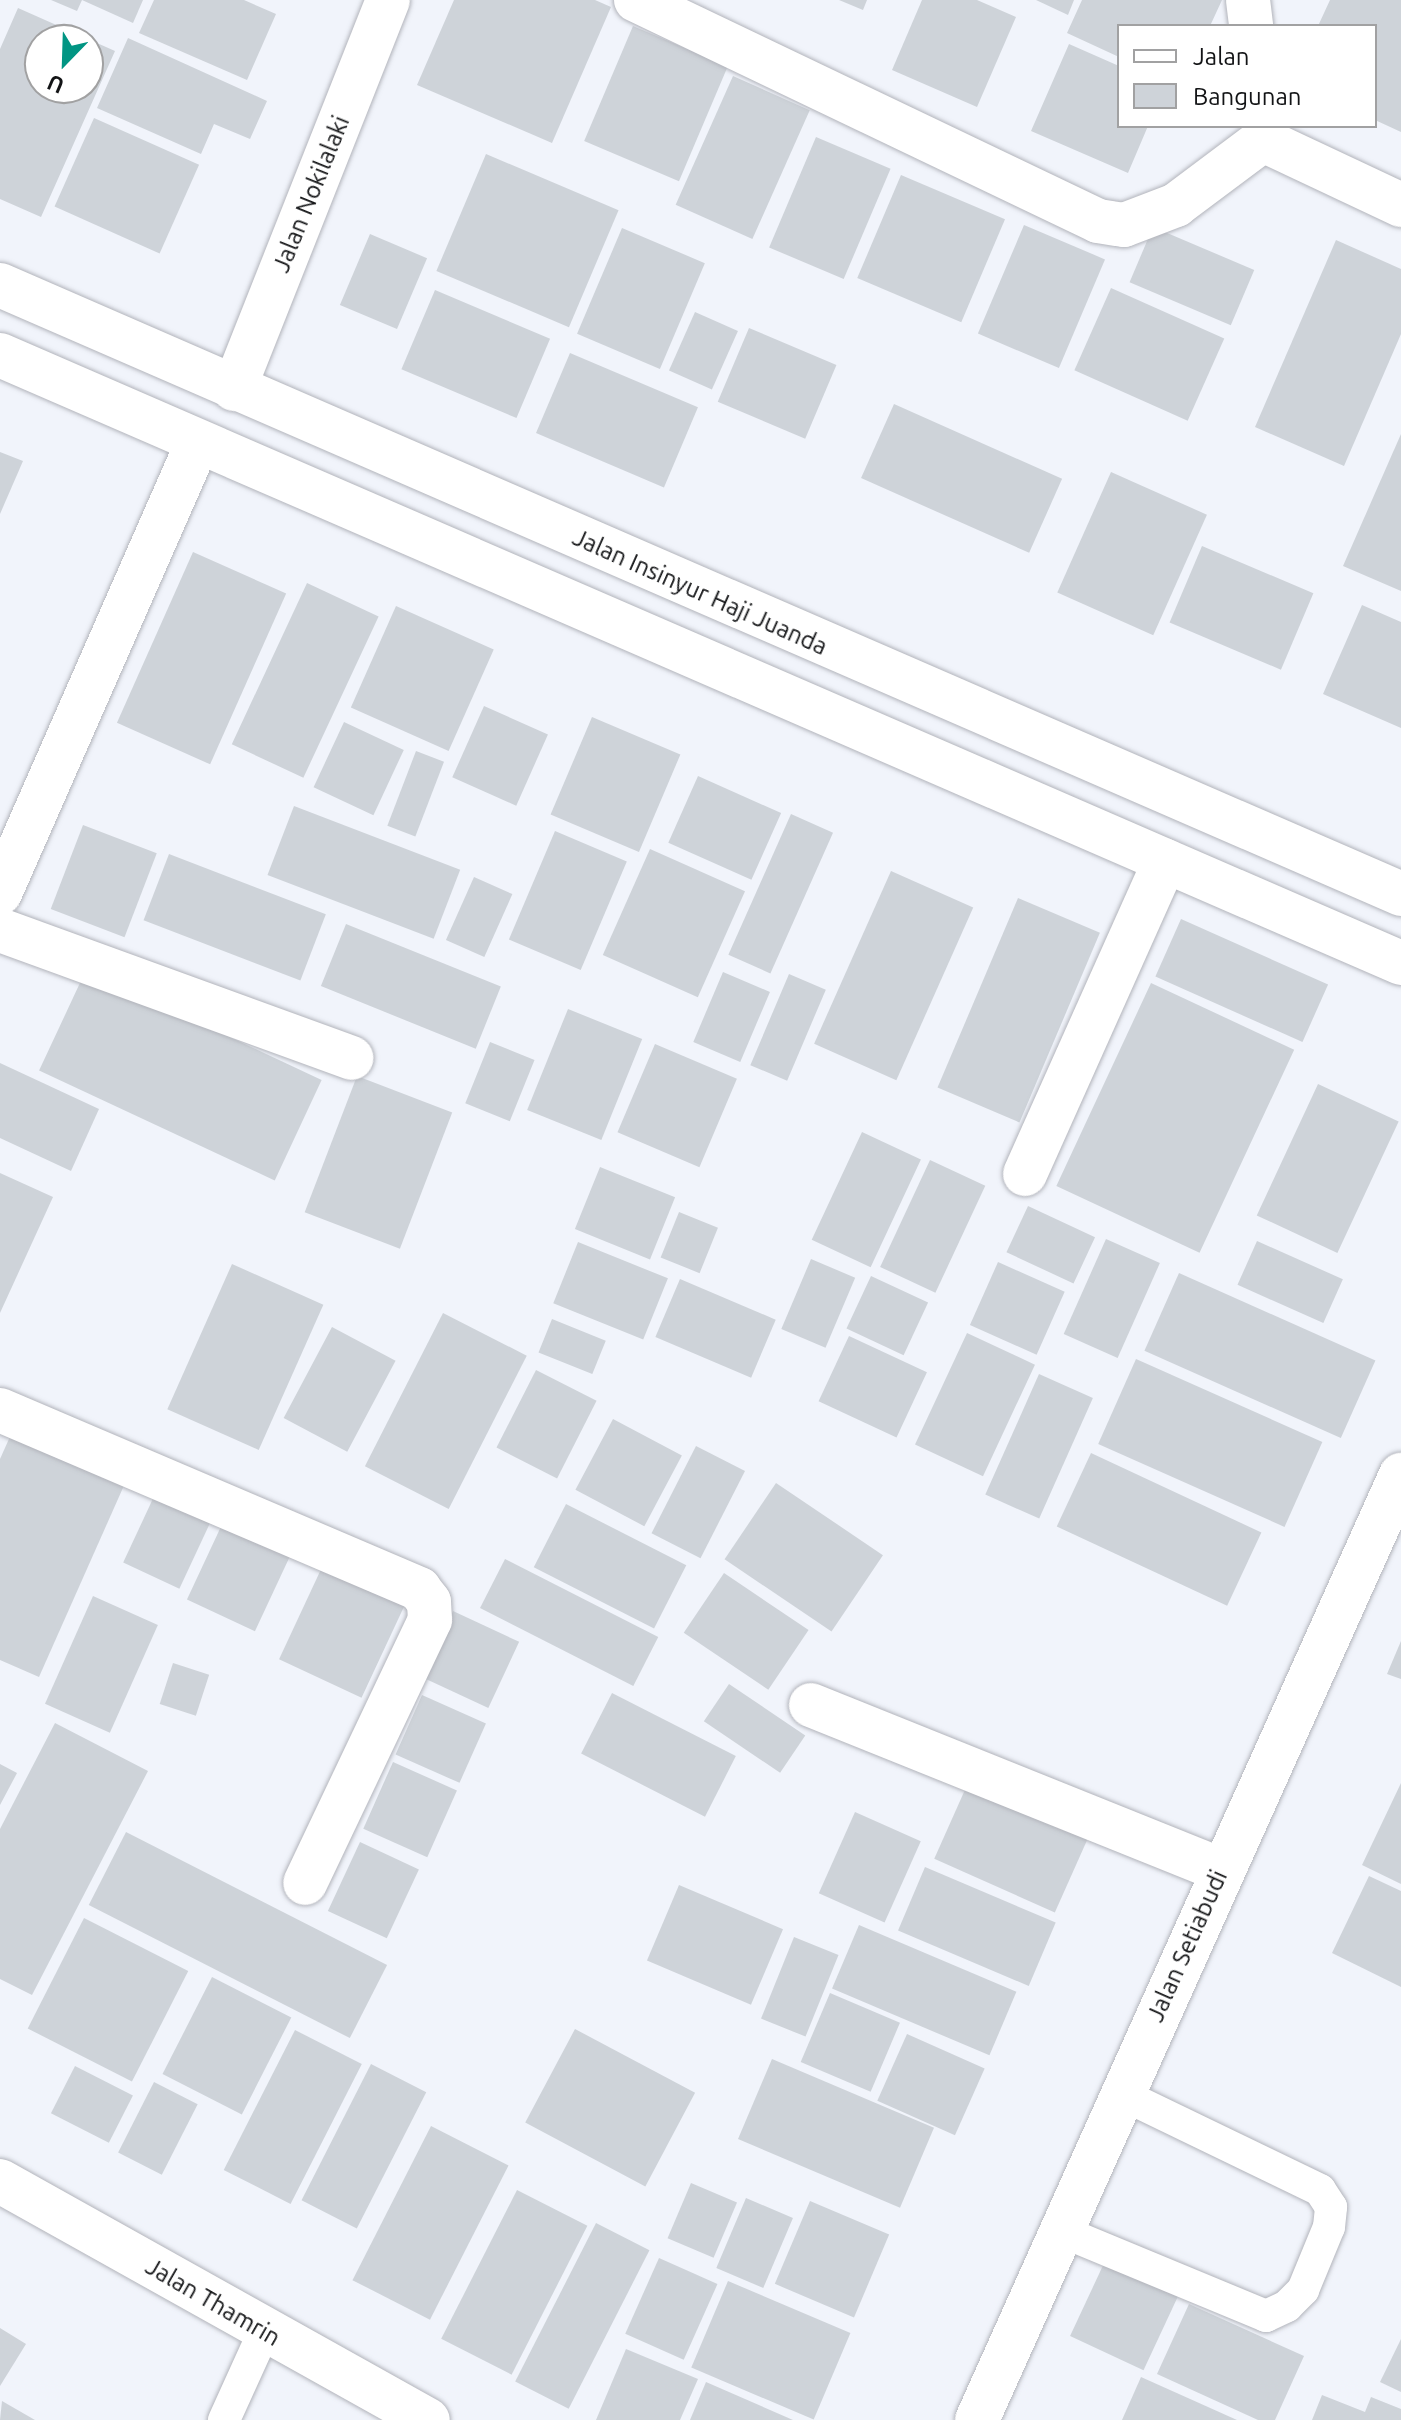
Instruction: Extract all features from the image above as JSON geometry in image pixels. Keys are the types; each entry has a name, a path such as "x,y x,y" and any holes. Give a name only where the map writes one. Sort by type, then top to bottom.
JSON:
{"street":[{"name":"Jalan Nokilalaki","path":"234,389 388,0"},
{"path":"636,0 1098,221 1124,225 1176,205 1262,133 1401,205"},
{"path":"1248,0 1251,24"},
{"name":"Jalan Insinyur Haji Juanda","path":"0,285 1401,894"},
{"path":"0,355 1401,963"},
{"path":"0,893 198,443"},
{"path":"1025,1174 1165,861"},
{"path":"0,930 351,1058"},
{"path":"0,1410 419,1589 429,1602 430,1620 305,1883"},
{"name":"Jalan Setiabudi","path":"977,2420 1221,1870 1401,1475"},
{"path":"811,1705 1221,1870"},
{"name":"Jalan Thamrin","path":"0,2181 264,2332 428,2420"}],"lane":[{"path":"1061,2231 1266,2316 1287,2306 1303,2290 1329,2227 1331,2207 1320,2190 1121,2094"},
{"path":"224,2420 264,2332"}],"building":[{"path":"51,0 82,0 77,11"},
{"path":"82,0 143,0 133,23"},
{"path":"154,0 244,0 276,14 247,80 139,33"},
{"path":"454,0 595,0 611,7 552,143 417,85"},
{"path":"839,0 867,0 863,10"},
{"path":"922,0 977,0 1016,17 977,107 892,70"},
{"path":"1036,0 1074,0 1068,15"},
{"path":"1082,0 1222,0 1211,24 1117,24 1117,56 1067,33"},
{"path":"1330,0 1401,0 1401,132 1377,121 1377,24 1319,24"},
{"path":"18,8 54,24 24,24 24,104 91,104 41,217 0,199 0,49"},
{"path":"633,26 728,66 679,181 584,141"},
{"path":"128,38 267,101 250,139 214,124 201,154 97,108 99,104 104,104 104,92"},
{"path":"1069,44 1117,65 1117,128 1147,128 1128,173 1031,131"},
{"path":"104,46 115,51 104,76"},
{"path":"733,76 810,110 752,239 676,205"},
{"path":"94,118 199,165 160,253 55,207"},
{"path":"816,137 891,169 844,279 769,247"},
{"path":"486,154 619,210 569,327 436,271"},
{"path":"901,175 1005,219 961,322 857,278"},
{"path":"1024,225 1105,259 1059,368 978,334"},
{"path":"1153,227 1254,270 1231,325 1130,282"},
{"path":"622,228 705,263 660,369 577,334"},
{"path":"370,234 427,258 397,329 340,305"},
{"path":"1336,240 1401,269 1401,334 1344,466 1255,427"},
{"path":"1111,288 1224,338 1188,421 1074,370"},
{"path":"435,290 550,339 516,418 401,369"},
{"path":"695,312 738,331 712,390 669,370"},
{"path":"749,328 836,365 805,439 718,402"},
{"path":"570,353 698,407 664,487 536,433"},
{"path":"894,404 1062,479 1029,553 861,478"},
{"path":"1401,434 1401,591 1343,566"},
{"path":"0,452 23,461 0,514"},
{"path":"1111,472 1207,515 1153,635 1057,593"},
{"path":"1202,546 1313,593 1281,670 1170,622"},
{"path":"193,552 286,593 210,764 117,723"},
{"path":"307,583 379,616 303,778 232,744"},
{"path":"1362,605 1401,622 1401,728 1323,694"},
{"path":"396,606 494,650 449,751 351,707"},
{"path":"484,706 548,734 516,806 452,777"},
{"path":"592,717 680,755 639,852 551,815"},
{"path":"344,722 404,750 373,815 314,787"},
{"path":"416,751 444,762 415,836 387,826"},
{"path":"698,776 781,813 751,880 668,843"},
{"path":"294,806 460,870 434,939 267,875"},
{"path":"791,814 833,833 770,973 728,955"},
{"path":"83,825 157,853 124,937 51,909"},
{"path":"555,831 627,861 581,970 509,940"},
{"path":"650,849 745,891 698,997 603,955"},
{"path":"169,854 326,914 300,980 144,920"},
{"path":"891,871 973,908 896,1080 814,1044"},
{"path":"474,877 512,894 484,957 446,940"},
{"path":"1018,898 1100,933 1019,1122 938,1088"},
{"path":"1181,919 1328,984 1302,1042 1155,977"},
{"path":"346,924 501,987 476,1049 321,986"},
{"path":"86,970 322,1080 275,1180 39,1071"},
{"path":"723,972 770,992 740,1062 693,1042"},
{"path":"789,974 826,990 787,1081 750,1065"},
{"path":"1151,983 1294,1050 1200,1253 1056,1186"},
{"path":"568,1009 642,1039 601,1140 527,1110"},
{"path":"490,1042 535,1060 510,1121 465,1103"},
{"path":"655,1044 737,1079 699,1167 617,1132"},
{"path":"0,1063 99,1109 71,1171 0,1138"},
{"path":"357,1076 452,1113 400,1249 305,1212"},
{"path":"1318,1084 1399,1122 1337,1253 1257,1215"},
{"path":"862,1132 921,1159 871,1267 812,1240"},
{"path":"930,1160 985,1186 935,1293 880,1267"},
{"path":"600,1167 675,1197 650,1259 575,1229"},
{"path":"0,1173 53,1197 0,1313"},
{"path":"1028,1206 1095,1237 1074,1283 1006,1252"},
{"path":"679,1212 718,1228 700,1273 661,1257"},
{"path":"1106,1239 1160,1263 1118,1358 1064,1334"},
{"path":"1257,1241 1343,1279 1323,1323 1237,1285"},
{"path":"578,1242 668,1278 643,1340 553,1303"},
{"path":"811,1259 855,1278 825,1348 781,1329"},
{"path":"998,1262 1065,1292 1037,1355 970,1325"},
{"path":"232,1264 323,1305 259,1450 167,1409"},
{"path":"1179,1273 1375,1360 1341,1438 1144,1351"},
{"path":"871,1276 928,1303 904,1355 846,1329"},
{"path":"680,1279 776,1320 751,1378 655,1337"},
{"path":"443,1313 527,1356 449,1509 365,1466"},
{"path":"552,1319 606,1341 592,1374 539,1352"},
{"path":"332,1327 396,1361 347,1452 284,1418"},
{"path":"967,1333 1035,1365 983,1476 915,1444"},
{"path":"849,1336 927,1372 897,1438 819,1401"},
{"path":"1136,1359 1322,1442 1285,1527 1098,1444"},
{"path":"536,1370 597,1401 557,1478 497,1448"},
{"path":"1039,1374 1093,1398 1039,1519 985,1495"},
{"path":"613,1419 682,1456 644,1526 575,1490"},
{"path":"13,1430 126,1481 39,1677 0,1660 0,1459"},
{"path":"696,1446 745,1471 701,1558 652,1533"},
{"path":"1091,1453 1261,1532 1227,1606 1057,1526"},
{"path":"776,1483 883,1555 832,1631 725,1559"},
{"path":"157,1490 213,1516 179,1589 123,1563"},
{"path":"566,1504 686,1565 654,1629 534,1567"},
{"path":"225,1518 293,1550 255,1631 187,1600"},
{"path":"505,1559 658,1637 633,1686 480,1608"},
{"path":"323,1565 405,1603 362,1698 279,1659"},
{"path":"724,1573 809,1630 768,1690 684,1633"},
{"path":"93,1596 158,1625 110,1733 45,1704"},
{"path":"453,1611 519,1642 488,1708 422,1677"},
{"path":"1401,1641 1401,1679 1387,1674"},
{"path":"173,1663 209,1675 196,1716 160,1704"},
{"path":"729,1684 805,1735 780,1773 704,1721"},
{"path":"612,1693 736,1756 705,1817 581,1754"},
{"path":"422,1695 486,1723 460,1783 396,1754"},
{"path":"55,1723 148,1771 32,1995 0,1979 0,1829"},
{"path":"393,1762 457,1790 427,1857 363,1829"},
{"path":"0,1764 17,1773 0,1805"},
{"path":"968,1783 1089,1837 1055,1913 934,1859"},
{"path":"1401,1783 1401,1884 1362,1865"},
{"path":"855,1812 921,1841 885,1923 819,1893"},
{"path":"126,1832 387,1965 350,2038 89,1905"},
{"path":"360,1842 419,1869 387,1938 328,1911"},
{"path":"925,1867 1056,1922 1029,1986 898,1931"},
{"path":"1369,1876 1401,1891 1401,1987 1332,1953"},
{"path":"679,1885 783,1929 751,2005 647,1960"},
{"path":"84,1918 188,1971 132,2082 28,2028"},
{"path":"859,1925 1016,1992 989,2055 832,1989"},
{"path":"794,1937 839,1955 806,2037 761,2019"},
{"path":"212,1977 291,2017 242,2115 163,2074"},
{"path":"830,1993 900,2023 871,2092 801,2062"},
{"path":"575,2029 695,2093 645,2186 525,2123"},
{"path":"295,2030 362,2064 291,2204 224,2170"},
{"path":"907,2034 985,2069 955,2135 877,2101"},
{"path":"772,2059 934,2128 900,2208 738,2139"},
{"path":"371,2064 426,2092 357,2228 302,2200"},
{"path":"75,2066 133,2096 109,2143 51,2113"},
{"path":"154,2082 198,2104 162,2175 118,2152"},
{"path":"431,2126 509,2165 430,2320 352,2280"},
{"path":"691,2183 737,2203 714,2258 668,2238"},
{"path":"517,2190 587,2226 512,2375 441,2339"},
{"path":"746,2198 793,2218 763,2288 716,2268"},
{"path":"810,2201 889,2235 854,2317 775,2284"},
{"path":"596,2223 649,2250 569,2409 515,2382"},
{"path":"659,2258 717,2284 684,2360 625,2334"},
{"path":"1106,2259 1179,2293 1143,2370 1070,2336"},
{"path":"728,2281 850,2333 814,2419 691,2368"},
{"path":"1189,2304 1304,2356 1275,2420 1258,2420 1157,2374"},
{"path":"0,2328 26,2344 0,2386"},
{"path":"1401,2339 1401,2392 1380,2382"},
{"path":"626,2349 698,2379 680,2420 596,2420"},
{"path":"1141,2377 1237,2420 1122,2420"},
{"path":"706,2382 793,2420 690,2420"},
{"path":"1322,2395 1365,2412 1371,2397 1401,2409 1401,2420 1312,2420"},
{"path":"2,2401 35,2420 0,2420"}]}
